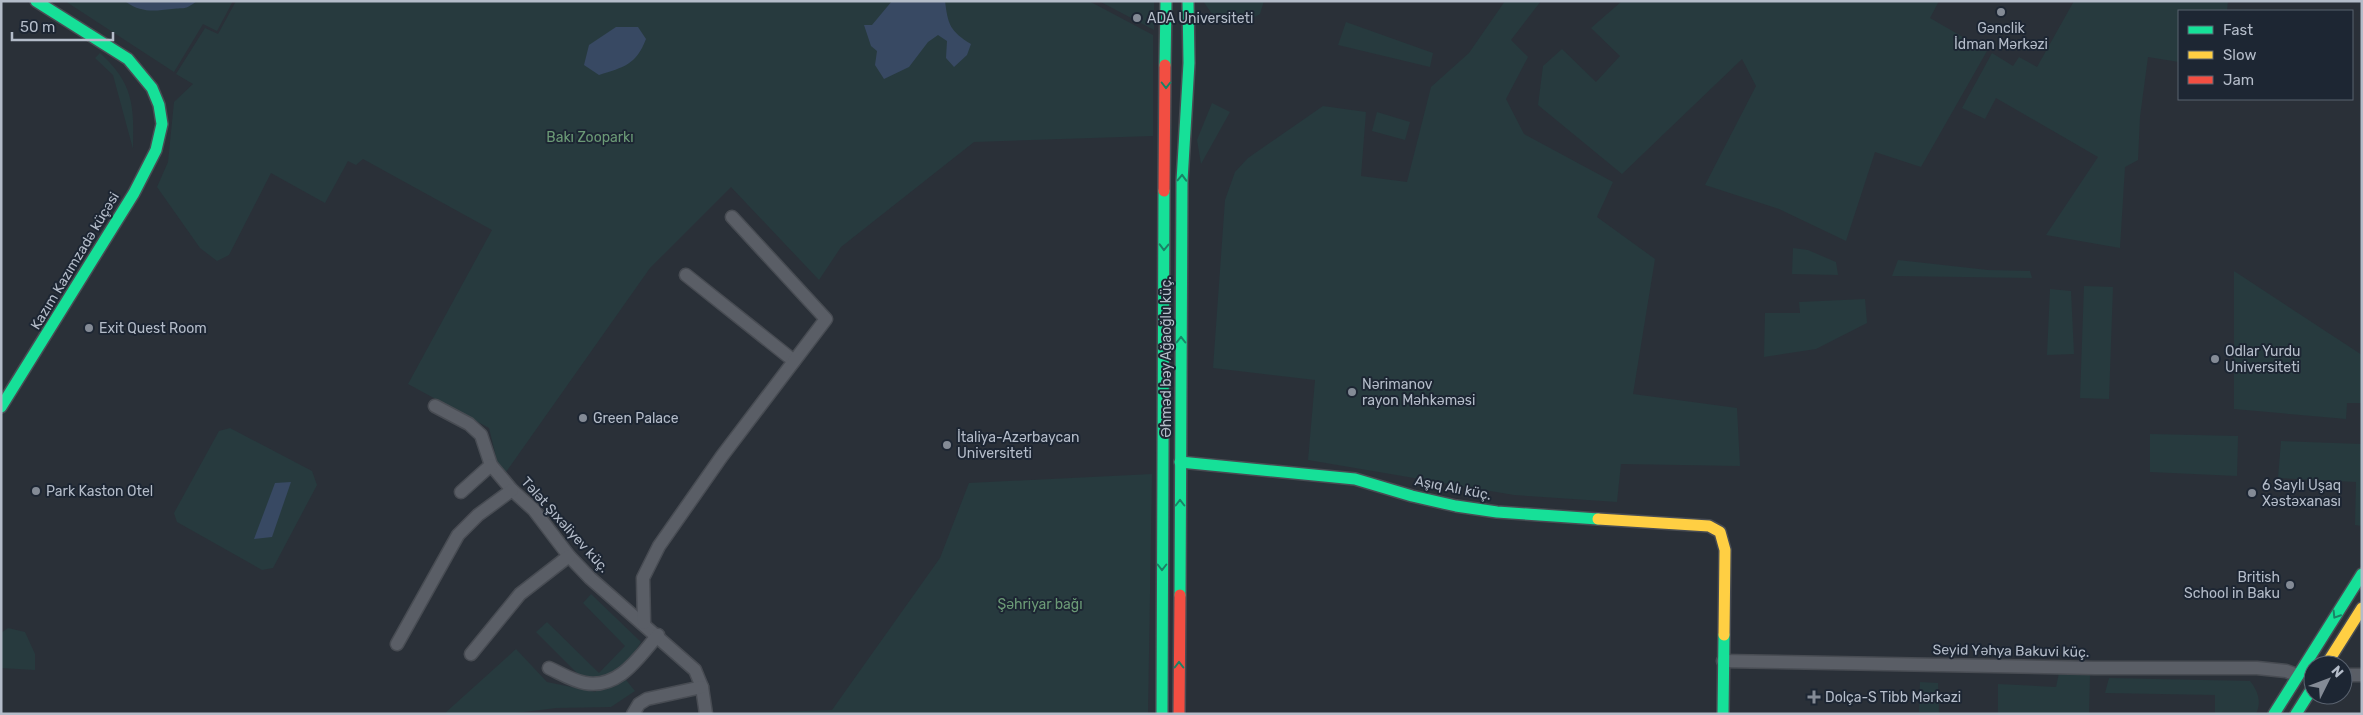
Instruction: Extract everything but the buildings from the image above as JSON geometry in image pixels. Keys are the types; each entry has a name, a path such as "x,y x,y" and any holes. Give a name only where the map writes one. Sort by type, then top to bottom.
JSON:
{"street":[{"name":"Kazım Kazımzadə küçəsi","path":"1,407 59,317 138,185 158,144 162,125 160,110 146,76 128,59 36,1"},
{"name":"Əhməd bəy Ağaoğlu küç.","path":"1162,714 1166,1"},
{"name":"Əhməd bəy Ağaoğlu küç.","path":"1179,714 1182,181 1189,63 1188,1"},
{"path":"1166,62 1189,63"},
{"path":"644,623 643,578 659,546 826,319 732,217"},
{"path":"686,275 794,360"},
{"name":"Tələt Şıxəliyev küç.","path":"435,406 469,424 481,435 491,465 512,490 534,510 569,556 590,578 644,623 695,670 702,687 706,714"},
{"name":"Aşıq Alı küç.","path":"1180,462 1355,479 1412,496 1456,506 1497,512 1701,524 1720,532 1725,550 1723,661"},
{"path":"461,492 491,465"},
{"path":"397,644 458,536 478,515 512,490"},
{"path":"471,654 520,594 569,556"},
{"path":"2274,714 2362,574"},
{"path":"2332,655 2362,608"},
{"path":"549,668 584,683 605,684 625,673 658,636"},
{"path":"1723,661 1723,714"},
{"name":"Seyid Yəhya Bakuvi küç.","path":"1723,661 2098,668 2257,668 2286,670 2298,675"},
{"path":"632,714 639,704 647,699 702,687"},
{"path":"2296,714 2303,703"}],"green space":[{"path":"65,1 233,1 217,31 203,24 174,72"},
{"name":"Bakı Zooparkı","path":"236,1 1089,1 1153,35 1153,136 974,142 841,247 819,280 731,187 650,268 506,472 498,465 489,428 408,384 492,230 363,159 356,165 348,161 325,203 271,173 229,255 217,261 200,248 157,187 168,162 174,102 193,84 176,74 205,28 218,34"},
{"name":"ADA Universiteti","path":"1099,1 1154,1 1154,30"},
{"path":"1203,1 1264,1 1260,14 1242,24 1217,21"},
{"path":"1505,1 1541,1 1511,40 1528,57 1506,99 1524,134 1613,182 1597,217 1655,259 1633,394 1737,408 1740,466 1621,464 1617,502 1514,495 1308,460 1315,380 1213,368 1225,200 1235,172 1248,158 1323,106 1366,112 1361,176 1407,182 1431,87 1469,53"},
{"path":"1622,1 1939,1 1930,18 1987,51 1921,167 1875,152 1846,241 1779,209 1705,185 1756,86 1742,59 1622,174 1538,105 1543,66 1562,49 1596,82 1620,56 1591,28"},
{"path":"2074,1 2228,1 2227,10 2178,10 2178,62 2148,57 2140,117 2138,160 2125,167 2120,248 2046,235 2098,157 1996,98 1985,119 1962,108 1992,53 2013,66 2019,57 2037,67"},
{"path":"1346,22 1433,53 1430,67 1338,45"},
{"path":"100,53 120,75 130,96 133,120 133,149 113,75 95,58"},
{"path":"1212,103 1230,112 1201,164 1197,140"},
{"path":"1377,112 1410,122 1405,140 1372,131"},
{"path":"1793,248 1808,250 1836,262 1838,275 1792,274"},
{"path":"1898,260 1988,270 2030,271 2032,278 1892,276"},
{"path":"2234,271 2362,355 2362,403 2347,403 2346,419 2234,409"},
{"path":"2084,286 2113,287 2109,399 2080,398"},
{"path":"2050,289 2071,291 2074,354 2047,355"},
{"path":"1865,299 1867,323 1816,349 1764,357 1765,313 1800,313 1799,302"},
{"path":"230,428 312,471 317,485 273,568 262,570 177,522 174,513 219,431"},
{"path":"2150,434 2238,436 2237,476 2150,472"},
{"path":"2281,441 2362,444 2362,526 2355,525 2356,482 2278,478"},
{"name":"Şəhriyar bağı","path":"1152,474 1148,714 718,714 832,710 940,558 969,483"},
{"path":"591,594 641,642 631,658 618,670 635,691 611,707 556,708 508,714 444,714 516,649 547,682 596,692 590,679 578,674 536,632 547,622 599,673 625,646 583,603"},
{"path":"8,628 25,632 35,654 35,670 1,668 1,633"},
{"path":"2059,673 2090,674 2089,714 1998,714 1998,684 2056,687"},
{"path":"2109,678 2250,681 2257,693 2259,705 2256,714 2215,714 2215,695 2105,693"},
{"path":"1920,682 1938,683 1939,713 1919,712"}],"water":[{"path":"197,1 184,8 154,11 143,10 126,2"},
{"path":"892,1 945,1 951,27 958,35 971,44 967,55 954,67 946,58 947,41 938,35 928,42 909,67 884,79 875,65 877,51 871,46 864,25 872,25"},
{"path":"616,27 638,27 646,39 638,54 628,64 599,75 584,65 589,45"},
{"path":"291,482 272,537 254,539 275,483"}],"traffic: fast":[{"path":"1,407 134,193 156,150 162,124 159,105 152,88 128,59 36,1"},
{"path":"1165,65 1166,1"},
{"path":"1180,595 1182,181 1189,63 1188,1"},
{"path":"1162,714 1164,191"},
{"path":"1180,462 1355,479 1412,496 1456,506 1497,512 1598,519"},
{"path":"2274,714 2362,574"},
{"path":"1723,714 1724,635"},
{"path":"2296,714 2303,703"}],"traffic: slow":[{"path":"1598,519 1709,526 1720,532 1725,550 1724,635"},
{"path":"2332,655 2362,608"}],"traffic: jam":[{"path":"1164,191 1165,65"},
{"path":"1179,714 1180,595"}],"place":[{"name":"Gənclik İdman Mərkəzi","path":"2001,12"},
{"name":"ADA Universiteti","path":"1137,18"},
{"name":"Exit Quest Room","path":"89,328"},
{"name":"Odlar Yurdu Universiteti","path":"2215,359"},
{"name":"Nərimanov rayon Məhkəməsi","path":"1352,392"},
{"name":"Green Palace","path":"583,418"},
{"name":"İtaliya-Azərbaycan Universiteti","path":"947,445"},
{"name":"Park Kaston Otel","path":"36,491"},
{"name":"6 Saylı Uşaq Xəstəxanası","path":"2252,493"},
{"name":"British School in Baku","path":"2290,585"},
{"name":"Dolça-S Tibb Mərkəzi","path":"1814,697"}]}
